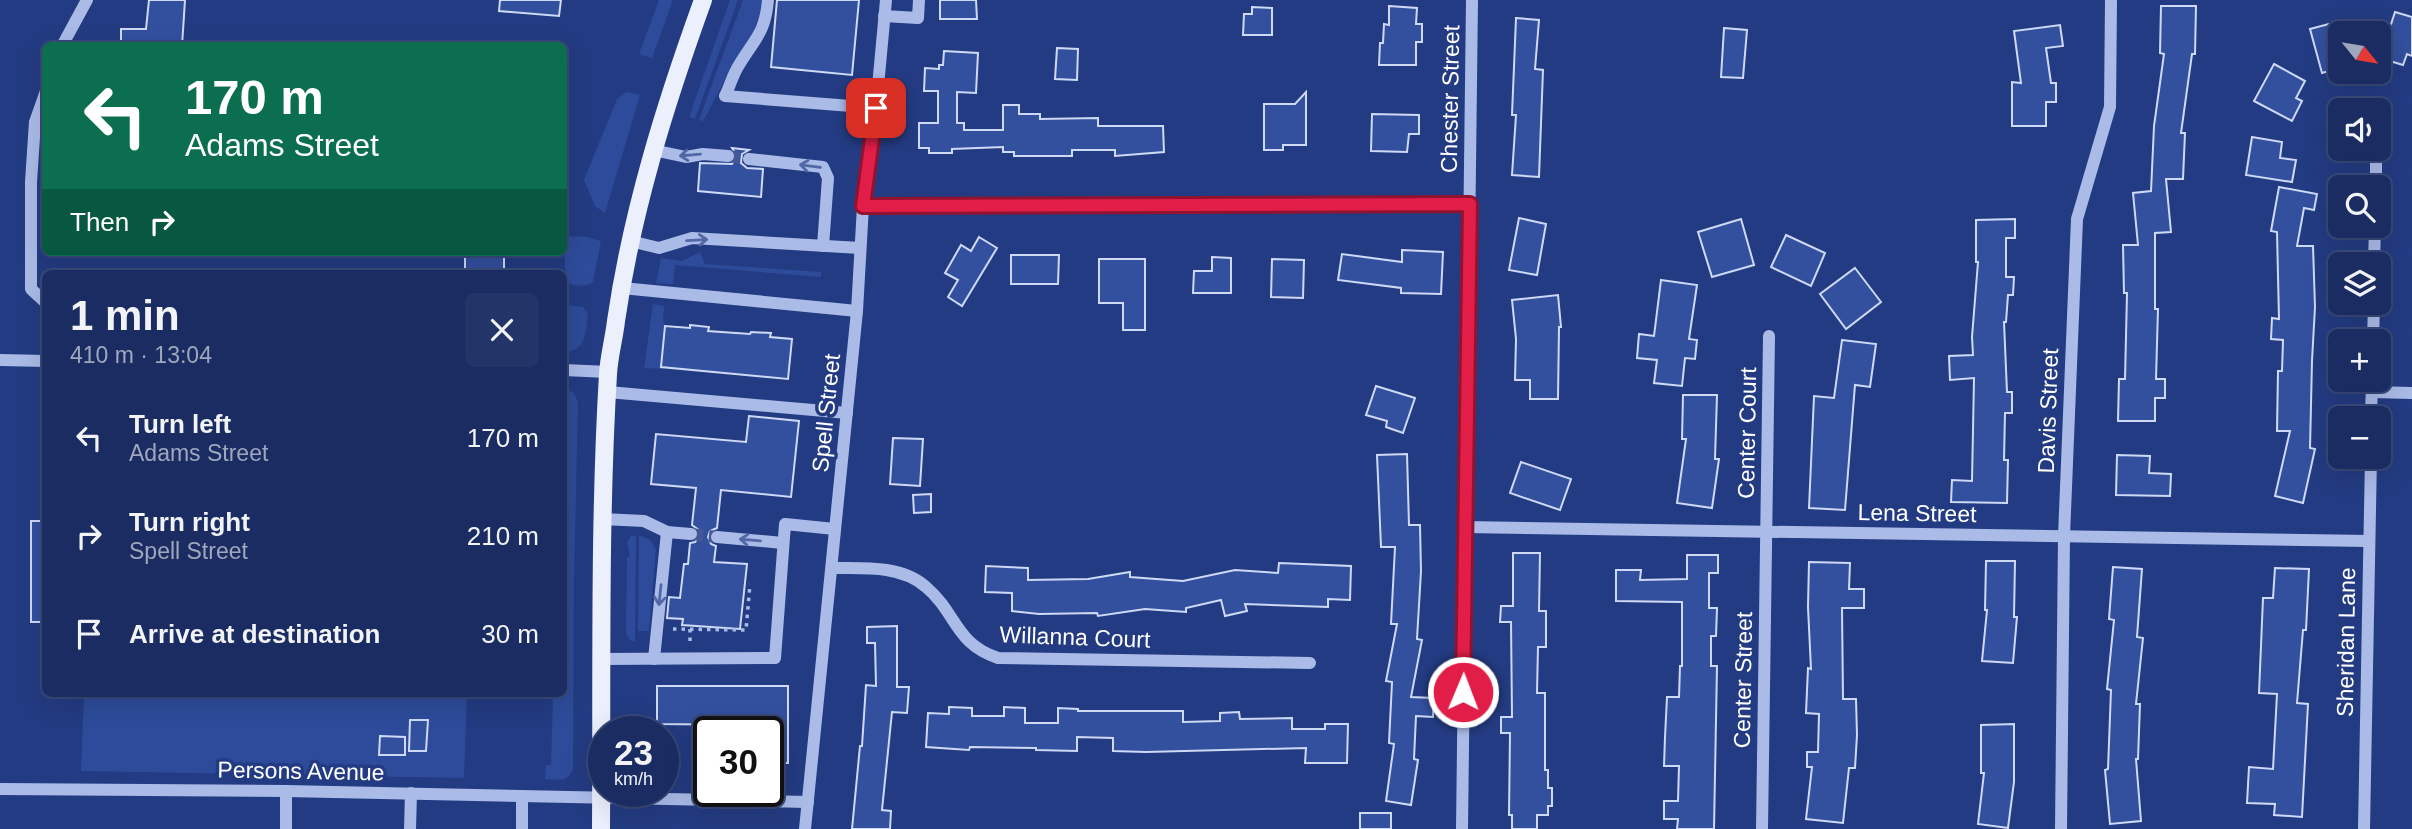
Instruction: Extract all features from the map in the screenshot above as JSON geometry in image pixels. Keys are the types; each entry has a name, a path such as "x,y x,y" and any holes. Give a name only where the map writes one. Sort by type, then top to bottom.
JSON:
{"main road":[{"path":"602,716 602,519 608,372 630,242 653,150 703,0"},
{"path":"601,807 601,829"}],"street":[{"path":"64,42 87,0"},
{"path":"768,0 766,21 759,38 738,65 725,96 876,108"},
{"name":"Spell Street","path":"805,829 857,311 863,206 886,0"},
{"path":"884,16 918,18 919,0"},
{"name":"Chester Street","path":"1462,829 1472,0"},
{"name":"Davis Street","path":"2060,829 2064,536 2077,219 2110,107 2111,0"},
{"path":"42,102 35,122 31,182 32,289 42,299"},
{"path":"653,150 686,158 703,154 729,156"},
{"path":"748,159 823,167 828,178 822,246"},
{"path":"863,206 1470,204"},
{"path":"630,242 659,248 692,238 860,247"},
{"path":"622,288 857,311"},
{"name":"Center Court","path":"1766,531 1769,335"},
{"path":"0,360 42,361"},
{"path":"567,370 608,372"},
{"path":"2391,389 2412,393"},
{"path":"608,392 847,414"},
{"name":"Sheridan Lane","path":"2364,829 2371,469"},
{"path":"602,519 644,521 667,532 691,534"},
{"path":"602,659 775,658 785,524 835,529"},
{"name":"Lena Street","path":"1464,527 2369,541"},
{"name":"Center Street","path":"1762,829 1766,531"},
{"path":"654,659 667,532"},
{"path":"717,537 783,543"},
{"name":"Willanna Court","path":"832,568 870,568 911,577 926,586 935,596 962,636 974,647 998,659 1310,663"},
{"name":"Persons Avenue","path":"0,789 286,791 588,798"},
{"path":"286,791 286,829"},
{"path":"410,829 411,793"},
{"path":"522,796 522,829"},
{"name":"Persons Avenue","path":"679,800 808,802"}],"path":[{"path":"670,629 746,630 750,584"}],"shaded area":[{"path":"659,0 673,0 652,58 639,54"},
{"path":"730,0 738,0 695,119 689,117"},
{"path":"743,0 764,0 762,19 703,121 699,120"},
{"path":"626,92 640,95 605,213 595,206 584,180 617,99"},
{"path":"567,236 601,241 593,282 587,285 572,285 567,283"},
{"path":"700,252 705,264 821,272 821,277 832,278 675,265 673,284 656,283 661,258 682,261"},
{"path":"653,304 664,306 661,366 664,369 644,368"},
{"path":"567,305 583,307 588,314 584,339 572,351 567,352"},
{"path":"567,390 574,393 578,403 573,769 566,778 545,779 546,765 551,765 553,697 567,697"},
{"path":"639,535 650,540 656,550 649,631 638,631"},
{"path":"631,536 636,536 635,642 626,634 627,557 630,557 627,542"},
{"path":"84,697 467,697 464,778 81,771"}],"building":[{"path":"149,0 185,0 182,42 121,42 121,29 146,29"},
{"path":"500,0 561,0 559,16 499,11"},
{"path":"777,0 859,0 852,75 771,67"},
{"path":"940,0 976,0 977,19 940,19"},
{"path":"1389,6 1417,8 1416,24 1422,24 1422,42 1416,42 1416,65 1379,65 1384,24 1389,25"},
{"path":"2161,6 2196,6 2195,54 2192,54 2181,133 2185,133 2183,179 2166,179 2171,232 2155,233 2155,309 2158,309 2156,379 2165,379 2165,398 2155,398 2155,421 2118,421 2119,379 2125,379 2127,293 2124,293 2123,245 2138,245 2133,193 2151,191 2154,126 2164,54 2160,53"},
{"path":"1252,7 1272,8 1272,35 1243,35 1244,14 1252,14"},
{"path":"2395,12 2412,17 2412,56 2407,54 2403,65 2391,61 2391,24"},
{"path":"1516,18 1539,20 1535,69 1543,70 1539,177 1512,175 1516,115 1512,115"},
{"path":"2328,24 2328,71 2322,73 2310,29"},
{"path":"2060,25 2063,46 2046,48 2051,83 2056,83 2056,102 2046,102 2046,126 2012,126 2012,82 2021,83 2014,31"},
{"path":"1724,28 1747,30 1743,78 1721,77"},
{"path":"1057,48 1078,49 1077,80 1055,79"},
{"path":"944,51 978,53 976,93 957,92 957,123 964,123 964,130 1003,130 1003,105 1019,105 1019,114 1040,114 1040,119 1098,118 1098,126 1163,126 1164,152 1115,156 1115,150 1072,150 1072,156 1014,156 1014,152 1003,152 1003,147 952,149 952,153 929,153 929,148 919,148 919,123 938,123 938,91 924,91 925,68 939,69 939,65 943,65"},
{"path":"2274,64 2305,81 2296,98 2302,101 2292,121 2254,101"},
{"path":"1306,92 1306,145 1283,145 1283,150 1264,150 1264,104 1295,104"},
{"path":"1372,114 1419,115 1419,134 1409,134 1407,152 1371,151"},
{"path":"2252,137 2282,142 2280,158 2296,160 2292,182 2246,175"},
{"path":"732,148 749,150 742,154 741,163 747,168 763,169 761,197 698,191 700,163 732,164 737,156"},
{"path":"2279,187 2317,194 2314,210 2304,208 2297,246 2313,246 2315,307 2310,448 2315,449 2303,503 2275,496 2290,431 2277,431 2278,371 2282,371 2283,340 2271,339 2272,318 2279,319 2277,232 2271,231"},
{"path":"1519,218 1546,224 1537,275 1509,270"},
{"path":"1741,219 1754,265 1712,277 1698,232"},
{"path":"2015,219 2015,238 2006,238 2006,277 2014,277 2013,295 2008,295 2004,322 2007,392 2012,392 2012,413 2005,413 2007,503 1951,502 1952,480 1972,481 1974,378 1950,380 1949,356 1973,355 1978,262 1976,220"},
{"path":"1786,235 1825,253 1811,286 1771,267"},
{"path":"979,237 997,248 962,306 948,297 958,280 945,273 961,245 971,251"},
{"path":"1402,250 1443,252 1441,294 1401,293 1401,288 1338,280 1342,254 1402,262"},
{"path":"1011,255 1059,255 1058,284 1011,284"},
{"path":"465,256 504,256 504,270 465,270"},
{"path":"1212,257 1231,258 1231,293 1193,293 1194,271 1212,271"},
{"path":"1099,259 1145,259 1145,330 1123,330 1123,303 1099,303"},
{"path":"1272,259 1304,260 1303,298 1271,297"},
{"path":"1855,268 1881,302 1846,329 1820,294"},
{"path":"1661,280 1697,285 1689,339 1697,340 1695,359 1685,358 1682,386 1654,383 1657,360 1637,358 1639,334 1654,336"},
{"path":"1558,295 1561,327 1558,399 1530,399 1530,380 1515,380 1516,339 1512,300"},
{"path":"690,325 709,327 708,331 771,333 770,337 792,339 788,379 661,367 665,326 690,328"},
{"path":"1842,340 1876,344 1870,387 1855,385 1845,510 1809,508 1814,396 1834,398"},
{"path":"1376,386 1415,398 1403,433 1386,427 1387,421 1366,415"},
{"path":"1683,395 1717,395 1715,459 1719,459 1712,508 1677,503 1686,439 1682,439"},
{"path":"749,416 799,421 791,497 721,490 717,528 710,531 708,537 711,544 716,546 714,562 747,564 740,629 682,625 683,619 667,618 669,597 680,598 684,564 688,564 690,543 695,542 700,535 699,530 692,525 696,488 651,484 656,434 746,442"},
{"path":"893,438 923,439 920,486 890,484"},
{"path":"1407,454 1409,525 1420,525 1421,571 1417,639 1422,640 1411,697 1434,698 1433,717 1416,716 1414,759 1418,760 1411,805 1386,801 1394,744 1389,743 1392,682 1386,681 1397,624 1391,624 1395,547 1381,547 1377,455"},
{"path":"2117,455 2150,456 2149,473 2171,474 2170,496 2116,495"},
{"path":"1521,462 1571,479 1560,510 1510,493"},
{"path":"931,494 931,512 914,513 913,495"},
{"path":"31,521 42,521 42,622 31,622"},
{"path":"1513,553 1540,553 1539,611 1546,611 1546,647 1538,647 1537,693 1545,693 1545,770 1548,770 1548,788 1552,788 1552,806 1548,806 1548,815 1537,815 1537,829 1512,829 1512,815 1509,815 1510,733 1501,733 1501,717 1512,717 1511,622 1500,622 1501,606 1513,606"},
{"path":"1687,555 1718,555 1718,573 1709,573 1709,608 1717,608 1716,636 1711,636 1711,666 1717,666 1714,829 1677,829 1678,819 1664,819 1664,801 1678,801 1679,766 1664,766 1667,697 1679,697 1682,602 1616,601 1616,570 1641,570 1640,580 1687,579"},
{"path":"1986,561 2015,561 2014,617 2017,617 2013,663 1982,661 1987,610"},
{"path":"1809,562 1850,563 1849,589 1864,589 1864,608 1842,608 1843,699 1856,699 1857,735 1855,768 1849,768 1843,823 1806,819 1812,767 1807,767 1807,752 1818,752 1819,714 1806,713 1808,668 1811,669"},
{"path":"1279,563 1351,566 1350,600 1328,599 1328,607 1245,604 1247,611 1225,616 1221,600 1186,608 1186,612 1145,609 1098,616 1097,613 1039,614 1012,611 1012,593 985,592 986,566 1028,568 1028,580 1088,579 1130,572 1130,577 1183,581 1235,570 1278,573"},
{"path":"2113,567 2142,569 2137,637 2143,638 2136,704 2140,704 2136,759 2141,821 2110,824 2105,770 2108,769 2111,690 2107,689 2114,620 2109,619"},
{"path":"2275,568 2309,569 2306,630 2303,630 2297,703 2308,704 2302,817 2274,815 2275,804 2247,803 2249,767 2273,769 2277,694 2259,693 2263,598 2273,598"},
{"path":"897,626 897,687 909,687 907,713 892,712 882,810 891,811 890,829 852,829 866,685 876,686 875,643 867,643 867,627"},
{"path":"657,686 788,686 788,763 784,763 784,716 693,716 693,724 679,724 679,716 657,716"},
{"path":"949,707 972,708 972,716 1004,716 1004,707 1025,708 1025,723 1058,723 1058,708 1078,711 1183,711 1183,722 1220,721 1220,713 1239,712 1240,719 1292,718 1292,729 1325,729 1325,724 1348,724 1347,763 1305,763 1306,748 1113,751 1113,738 1077,737 1077,751 926,747 928,713 949,714"},
{"path":"410,720 428,720 426,751 409,751"},
{"path":"2014,724 2014,782 2008,828 1978,824 1984,773 1981,773 1981,725"},
{"path":"380,736 405,737 405,755 379,755"},
{"path":"1360,813 1391,813 1391,829 1360,829"}],"tunnel":[{"path":"728,156 749,159"},
{"path":"691,534 717,537"}],"route":[{"path":"876,108 863,206 1470,204 1463,692"}]}
